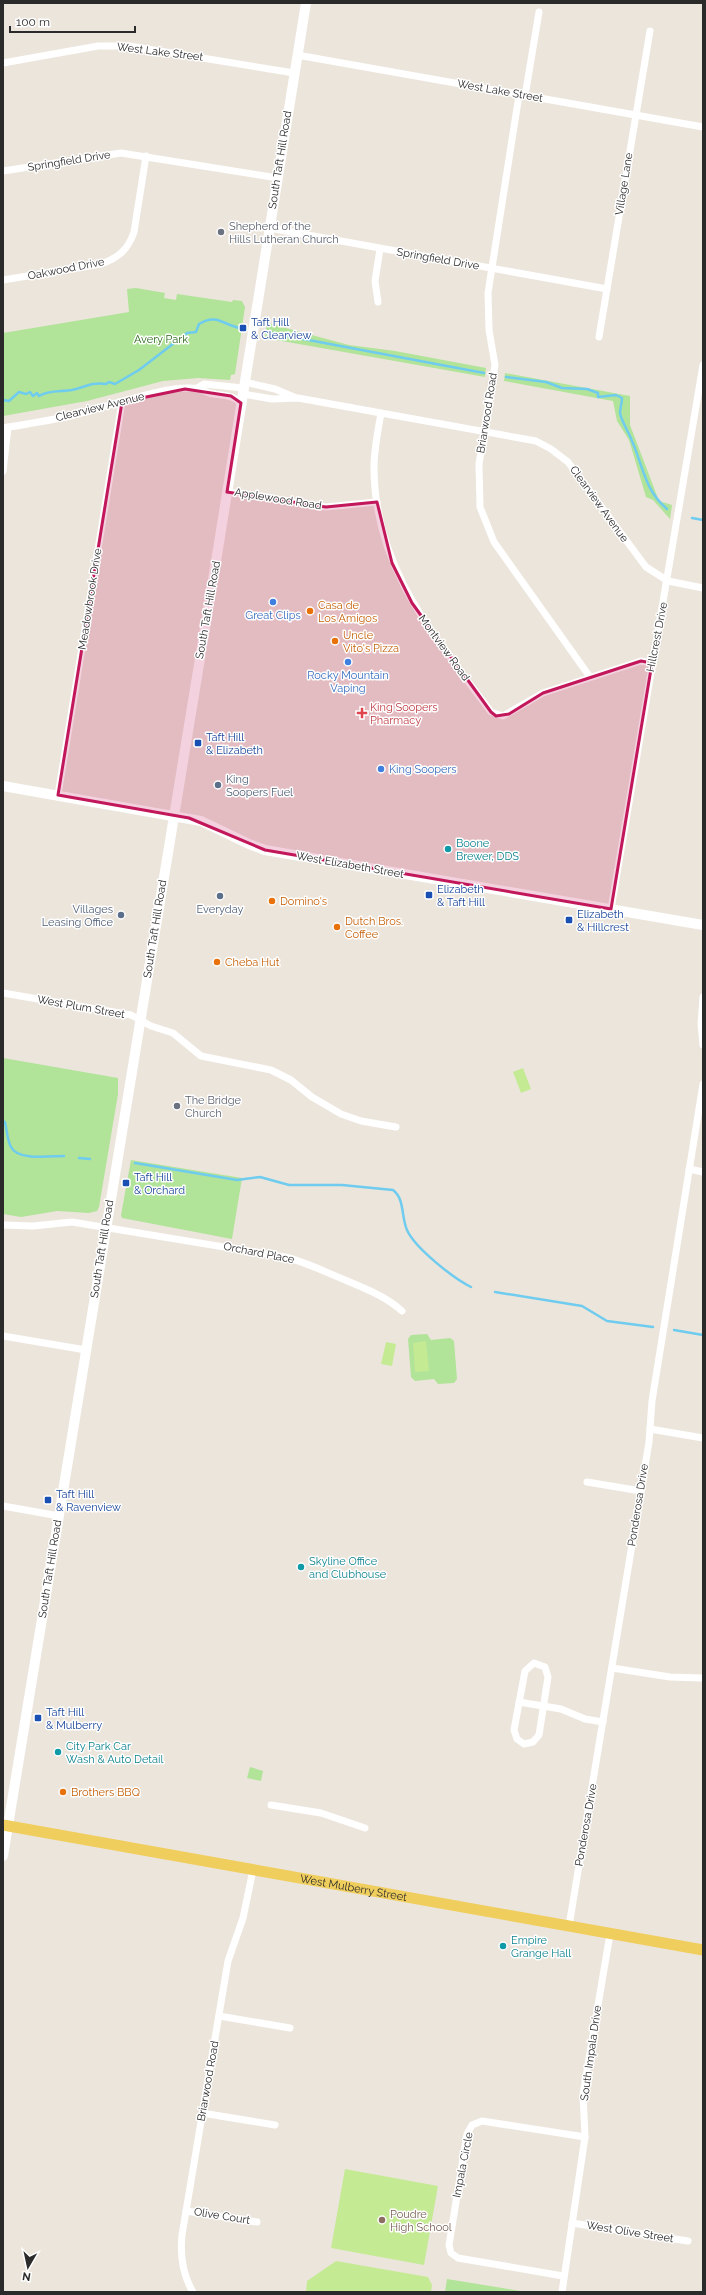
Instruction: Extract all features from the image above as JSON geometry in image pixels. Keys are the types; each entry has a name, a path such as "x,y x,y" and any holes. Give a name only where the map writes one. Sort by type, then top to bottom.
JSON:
{"main road":[{"name":"South Taft Hill Road","path":"3,1856 6,1825 59,1516 306,3"},
{"name":"West Elizabeth Street","path":"3,786 174,815 209,824 249,844 265,850 462,885 703,925"},
{"name":"West Mulberry Street","path":"6,1825 703,1950"}],"street":[{"name":"Briarwood Road","path":"539,12 522,95 492,268 487,312 495,365 484,431 478,487 480,507 488,529 503,556 590,677"},
{"name":"Village Lane","path":"599,337 650,31"},
{"name":"West Lake Street","path":"3,63 90,47 129,46 294,73"},
{"name":"West Lake Street","path":"297,55 703,128"},
{"name":"Springfield Drive","path":"3,172 106,154 121,153 278,178"},
{"name":"Oakwood Drive","path":"3,280 101,264 122,253 131,242 134,232 146,156"},
{"name":"Springfield Drive","path":"269,228 380,250 492,268 607,289"},
{"path":"378,302 375,281 380,250"},
{"name":"Hillcrest Drive","path":"611,909 652,663 668,580 703,365"},
{"name":"Clearview Avenue","path":"6,428 78,414 145,395 197,388 204,384 272,399 298,398"},
{"name":"Clearview Avenue","path":"197,388 209,393 231,396 243,392 275,389 298,398 536,441 551,449 568,462 636,556 646,567 668,580 703,588"},
{"name":"Meadowbrook Drive","path":"58,795 122,402"},
{"name":"Montview Road","path":"381,413 374,466 377,502 382,532 392,563 412,603 426,626 491,712 503,716 543,693 642,661 652,663"},
{"path":"3,471 6,428"},
{"name":"Applewood Road","path":"227,492 326,507 377,502"},
{"name":"West Plum Street","path":"3,993 131,1015 151,1026 173,1033 201,1056 266,1068 280,1073 321,1103 341,1114 361,1121 396,1126"},
{"path":"703,997 701,1024 703,1045"},
{"name":"Ponderosa Drive","path":"569,1926 641,1491 650,1429 652,1401 703,1084"},
{"path":"689,1169 703,1172"},
{"name":"Orchard Place","path":"3,1225 33,1226 72,1222 299,1260 389,1300 402,1311"},
{"path":"3,1336 86,1350"},
{"path":"650,1429 703,1438"},
{"path":"587,1482 641,1491"},
{"path":"3,1506 59,1516"},
{"path":"537,1663 545,1667 548,1672 544,1706 537,1738 530,1744 524,1744 519,1741 514,1733 519,1702 525,1671 529,1666 537,1663"},
{"path":"612,1668 675,1678 703,1678"},
{"path":"519,1702 561,1709 585,1719 603,1722"},
{"path":"271,1805 322,1813 365,1828"},
{"name":"Briarwood Road","path":"193,2292 184,2273 181,2258 186,2211 228,1961 245,1913 253,1870"},
{"name":"South Impala Drive","path":"562,2292 563,2276 585,2138 583,2094 610,1934"},
{"path":"219,2016 290,2028"},
{"path":"202,2113 275,2125"},
{"name":"Impala Circle","path":"563,2276 458,2258 450,2253 449,2245 468,2134 472,2125 482,2121 585,2138"},
{"name":"Olive Court","path":"186,2211 257,2222"},
{"name":"West Olive Street","path":"572,2223 688,2241"}],"highlighted area":[{"path":"185,389 231,396 241,403 227,492 326,507 377,502 392,563 412,603 491,712 496,716 509,714 543,693 641,661 652,663 611,909 265,850 189,818 58,795 122,402"}],"green space":[{"name":"Avery Park","path":"136,288 165,293 164,298 176,300 177,294 232,302 233,300 242,301 245,307 235,374 231,375 230,380 198,378 163,381 87,401 3,416 3,333 129,312 127,289"},
{"path":"267,323 349,345 395,351 486,368 485,377 265,338"},
{"path":"505,373 630,396 630,425 659,501 672,505 670,519 653,500 646,497 629,440 617,421 613,401 504,381"},
{"path":"3,1058 118,1078 118,1094 99,1207 97,1211 89,1213 57,1211 21,1217 3,1214"},
{"path":"523,1068 531,1089 521,1093 513,1072"},
{"path":"131,1160 242,1178 232,1239 122,1218 121,1215"},
{"path":"427,1334 431,1340 450,1338 454,1341 457,1379 454,1383 438,1384 434,1379 415,1381 411,1377 408,1339 411,1335"},
{"path":"426,1341 429,1371 415,1372 413,1343"},
{"path":"386,1342 396,1344 392,1366 381,1364"},
{"path":"250,1767 263,1771 261,1781 247,1778"},
{"path":"345,2169 438,2186 424,2265 331,2248"},
{"path":"336,2261 428,2277 432,2285 431,2292 306,2292 307,2281"},
{"path":"447,2279 527,2292 445,2292"}],"waterway":[{"path":"3,400 9,401 19,392 26,394 30,392 33,396 37,393 39,396 47,393 72,390 92,384 106,384 109,382 115,384 139,370 187,333 196,332 199,324 205,321 215,320 240,328"},
{"path":"266,332 484,373"},
{"path":"506,377 546,382 562,388 587,389 598,393 598,397 616,395 622,398 620,411 621,417 636,450 645,478 654,494 667,509"},
{"path":"692,518 703,520"},
{"path":"3,1121 5,1122 11,1147 20,1154 35,1157 64,1156"},
{"path":"79,1158 90,1159"},
{"path":"135,1163 237,1180 260,1177 289,1185 342,1185 393,1190 397,1194 401,1203 405,1225 411,1237 435,1262 463,1283 471,1287"},
{"path":"495,1292 582,1306 607,1321 653,1327"},
{"path":"674,1330 703,1335"}],"place":[{"name":"Shepherd of the Hills Lutheran Church","path":"221,232"},
{"name":"Taft Hill & Clearview","path":"243,328"},
{"name":"Great Clips","path":"273,602"},
{"name":"Casa de Los Amigos","path":"310,611"},
{"name":"Uncle Vito's Pizza","path":"335,641"},
{"name":"Rocky Mountain Vaping","path":"348,662"},
{"name":"King Soopers Pharmacy","path":"362,713"},
{"name":"Taft Hill & Elizabeth","path":"198,743"},
{"name":"King Soopers","path":"381,769"},
{"name":"King Soopers Fuel","path":"218,785"},
{"name":"Boone Brewer, DDS","path":"448,849"},
{"name":"Elizabeth & Taft Hill","path":"429,895"},
{"name":"Everyday","path":"220,896"},
{"name":"Domino's","path":"272,901"},
{"name":"Villages Leasing Office","path":"121,915"},
{"name":"Elizabeth & Hillcrest","path":"569,920"},
{"name":"Dutch Bros. Coffee","path":"337,927"},
{"name":"Cheba Hut","path":"217,962"},
{"name":"The Bridge Church","path":"177,1106"},
{"name":"Taft Hill & Orchard","path":"126,1183"},
{"name":"Taft Hill & Ravenview","path":"48,1500"},
{"name":"Skyline Office and Clubhouse","path":"301,1567"},
{"name":"Taft Hill & Mulberry","path":"38,1718"},
{"name":"City Park Car Wash & Auto Detail","path":"58,1752"},
{"name":"Brothers BBQ","path":"63,1792"},
{"name":"Empire Grange Hall","path":"503,1946"},
{"name":"Poudre High School","path":"382,2220"}]}
